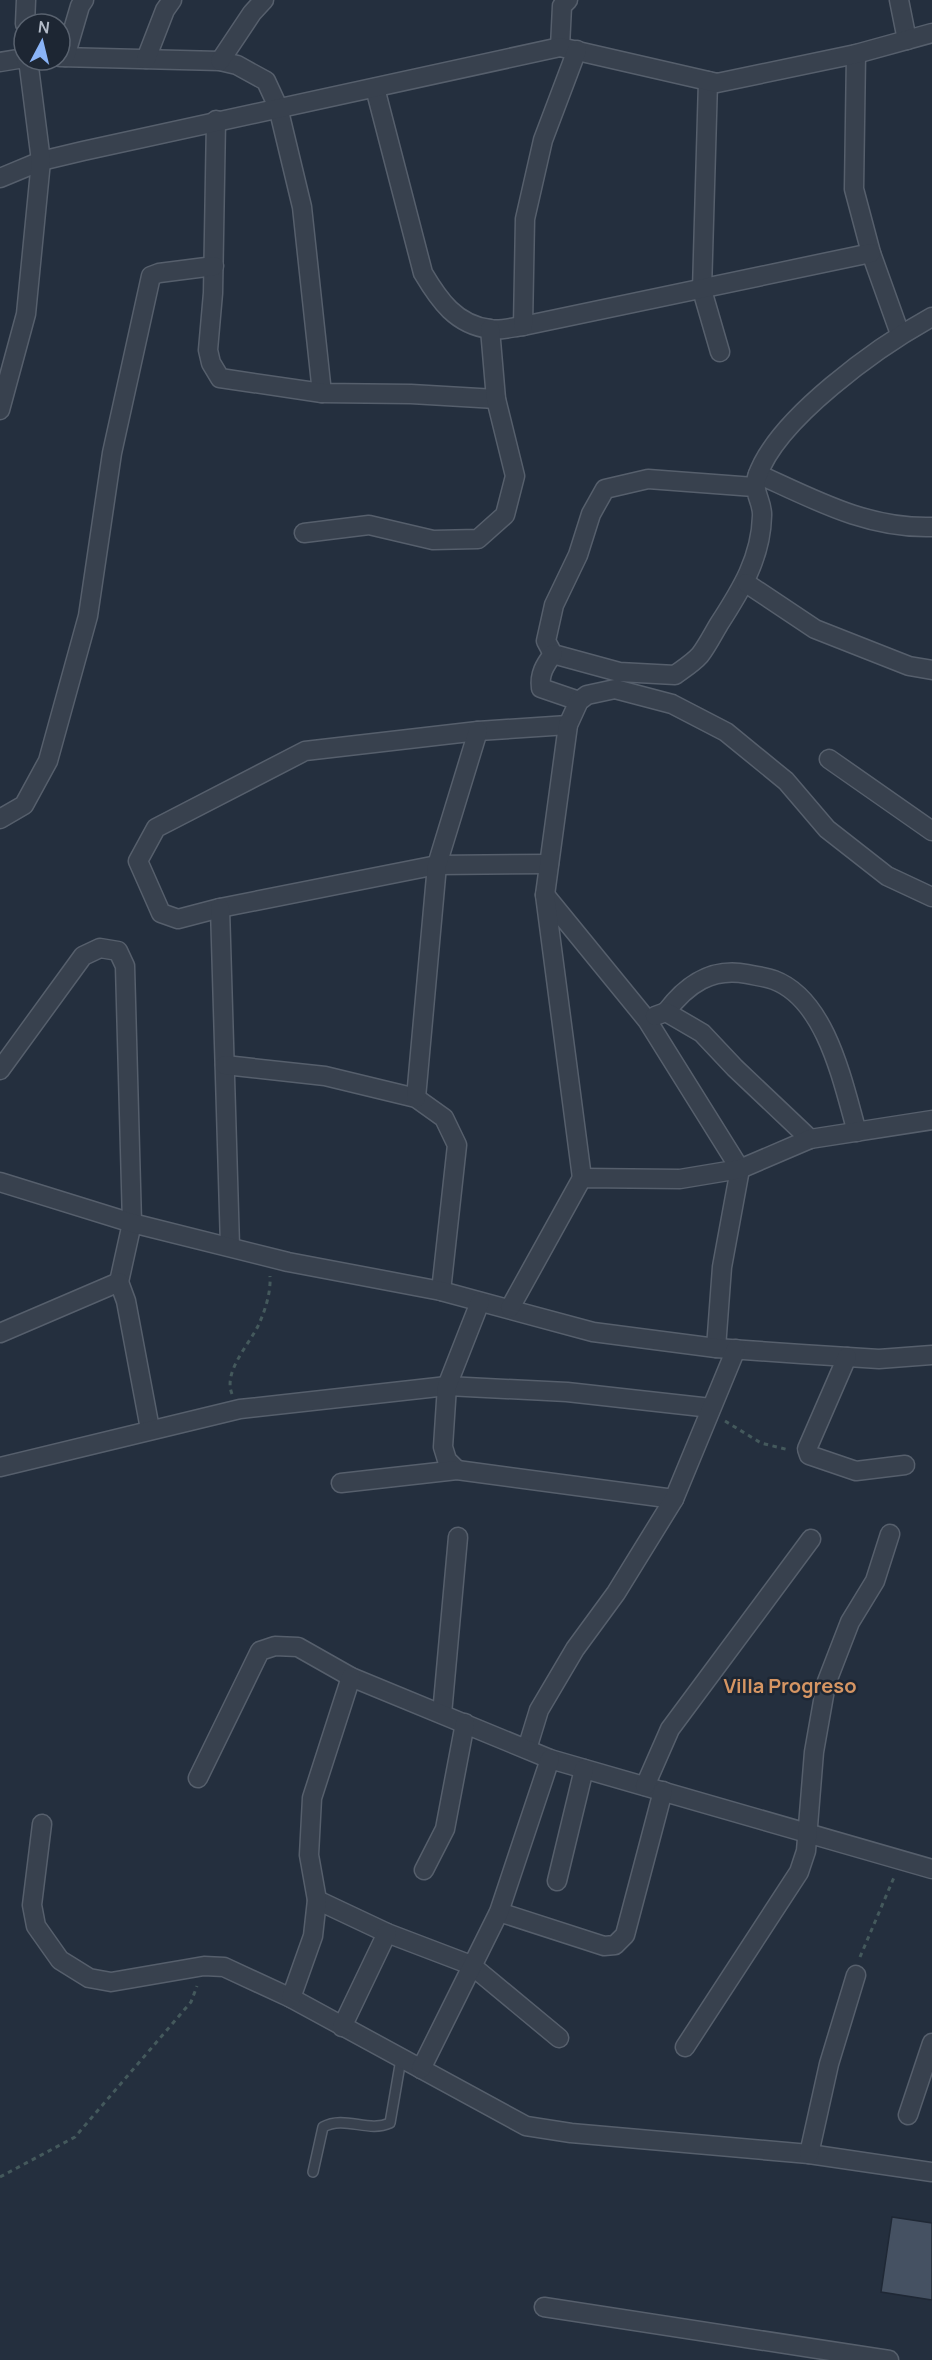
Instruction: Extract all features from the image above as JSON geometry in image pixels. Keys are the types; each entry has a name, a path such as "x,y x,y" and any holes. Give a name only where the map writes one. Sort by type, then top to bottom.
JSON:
{"street":[{"path":"72,29 84,0"},
{"path":"146,59 165,10 172,0"},
{"path":"220,61 252,13 264,0"},
{"path":"523,326 525,219 543,140 568,48 562,6 568,0"},
{"path":"899,0 908,40"},
{"path":"0,178 41,161 216,120 568,48 717,83 856,54 932,33"},
{"path":"856,54 854,189 871,253 900,334"},
{"path":"72,57 220,61 237,64 267,81 278,107 302,207 322,393"},
{"path":"0,410 26,314 41,161 30,72"},
{"path":"708,81 702,290 720,352"},
{"path":"375,88 423,273 435,295 454,317 490,329 523,326 871,253"},
{"path":"216,120 214,266 208,350 211,363 220,378 322,393 411,394 496,399"},
{"path":"0,819 24,805 48,761 88,616 112,453 151,276 214,266"},
{"path":"932,317 900,334 822,396 784,431 756,480 762,514 757,552 746,583 699,656 675,675 619,672 553,654 546,641 554,605 578,555 591,514 605,489 648,479 756,480 839,511 901,528 932,527"},
{"path":"304,533 369,525 433,540 478,539 505,515 515,476 496,399 490,329"},
{"path":"746,583 815,629 909,666 932,670"},
{"path":"553,654 542,673 541,688 579,701"},
{"path":"510,1308 582,1178 545,896 568,726 579,701 587,695 615,689 672,704 726,732 786,781 827,829 887,876 932,897"},
{"path":"549,864 437,865 220,908 178,919 161,913 138,861 156,828 305,751 478,731 568,726"},
{"path":"416,1098 437,865 478,731"},
{"path":"829,759 932,831"},
{"path":"545,896 647,1020 740,1168 722,1267 716,1348"},
{"path":"220,908 230,1246"},
{"path":"0,1070 83,956 100,948 118,951 125,966 132,1223 120,1282 126,1301 150,1429"},
{"path":"647,1020 666,1012 679,994 700,978 732,971 775,980 801,997 832,1046 857,1132"},
{"path":"666,1012 702,1033 735,1068 810,1139"},
{"path":"225,1065 325,1076 416,1098 444,1118 457,1145 441,1291"},
{"path":"582,1178 680,1179 740,1168 810,1139 932,1120"},
{"path":"0,1182 132,1223 265,1256 441,1291 593,1332 716,1348 848,1357 879,1359 932,1355"},
{"path":"0,1333 120,1282"},
{"path":"457,1470 447,1460 442,1447 447,1386 480,1302"},
{"path":"527,1749 539,1710 575,1649 616,1593 674,1499 736,1349"},
{"path":"848,1357 807,1449 808,1455 856,1472 905,1466"},
{"path":"2,1463 240,1409 447,1386 567,1392 711,1408"},
{"path":"341,1483 457,1470 674,1499"},
{"path":"685,2047 799,1872 806,1851 814,1752 826,1684 850,1622 875,1581 890,1534"},
{"path":"442,1714 458,1537"},
{"path":"500,1912 604,1946 615,1945 625,1935 654,1789 670,1729 811,1539"},
{"path":"198,1778 260,1651 274,1646 298,1647 351,1677 550,1759 932,1869"},
{"path":"291,1998 314,1936 317,1900 309,1855 312,1798 351,1677"},
{"path":"424,1870 445,1829 465,1723"},
{"path":"421,2069 471,1965 500,1912 550,1759"},
{"path":"557,1881 584,1768"},
{"path":"42,1824 32,1905 36,1926 60,1960 89,1977 111,1982 204,1966 224,1967 291,1998 526,2126 571,2133 809,2154 932,2172"},
{"path":"317,1900 387,1933 471,1965 559,2038"},
{"path":"342,2027 387,1933"},
{"path":"809,2154 829,2064 856,1975"},
{"path":"908,2115 932,2043"},
{"path":"544,2307 889,2360"}],"lane":[{"path":"313,2172 323,2127 335,2121 381,2127 390,2123 401,2059"}],"path":[{"path":"240,1409 229,1385 232,1372 258,1325 271,1289 265,1256"},
{"path":"711,1408 731,1427 761,1443 808,1455"},
{"path":"856,1975 861,1950 902,1860"},
{"path":"0,2177 75,2137 191,2002 204,1966"}],"building":[{"path":"892,2217 932,2223 932,2300 881,2292"}],"district":[{"name":"Villa Progreso","path":"790,1686"}]}
